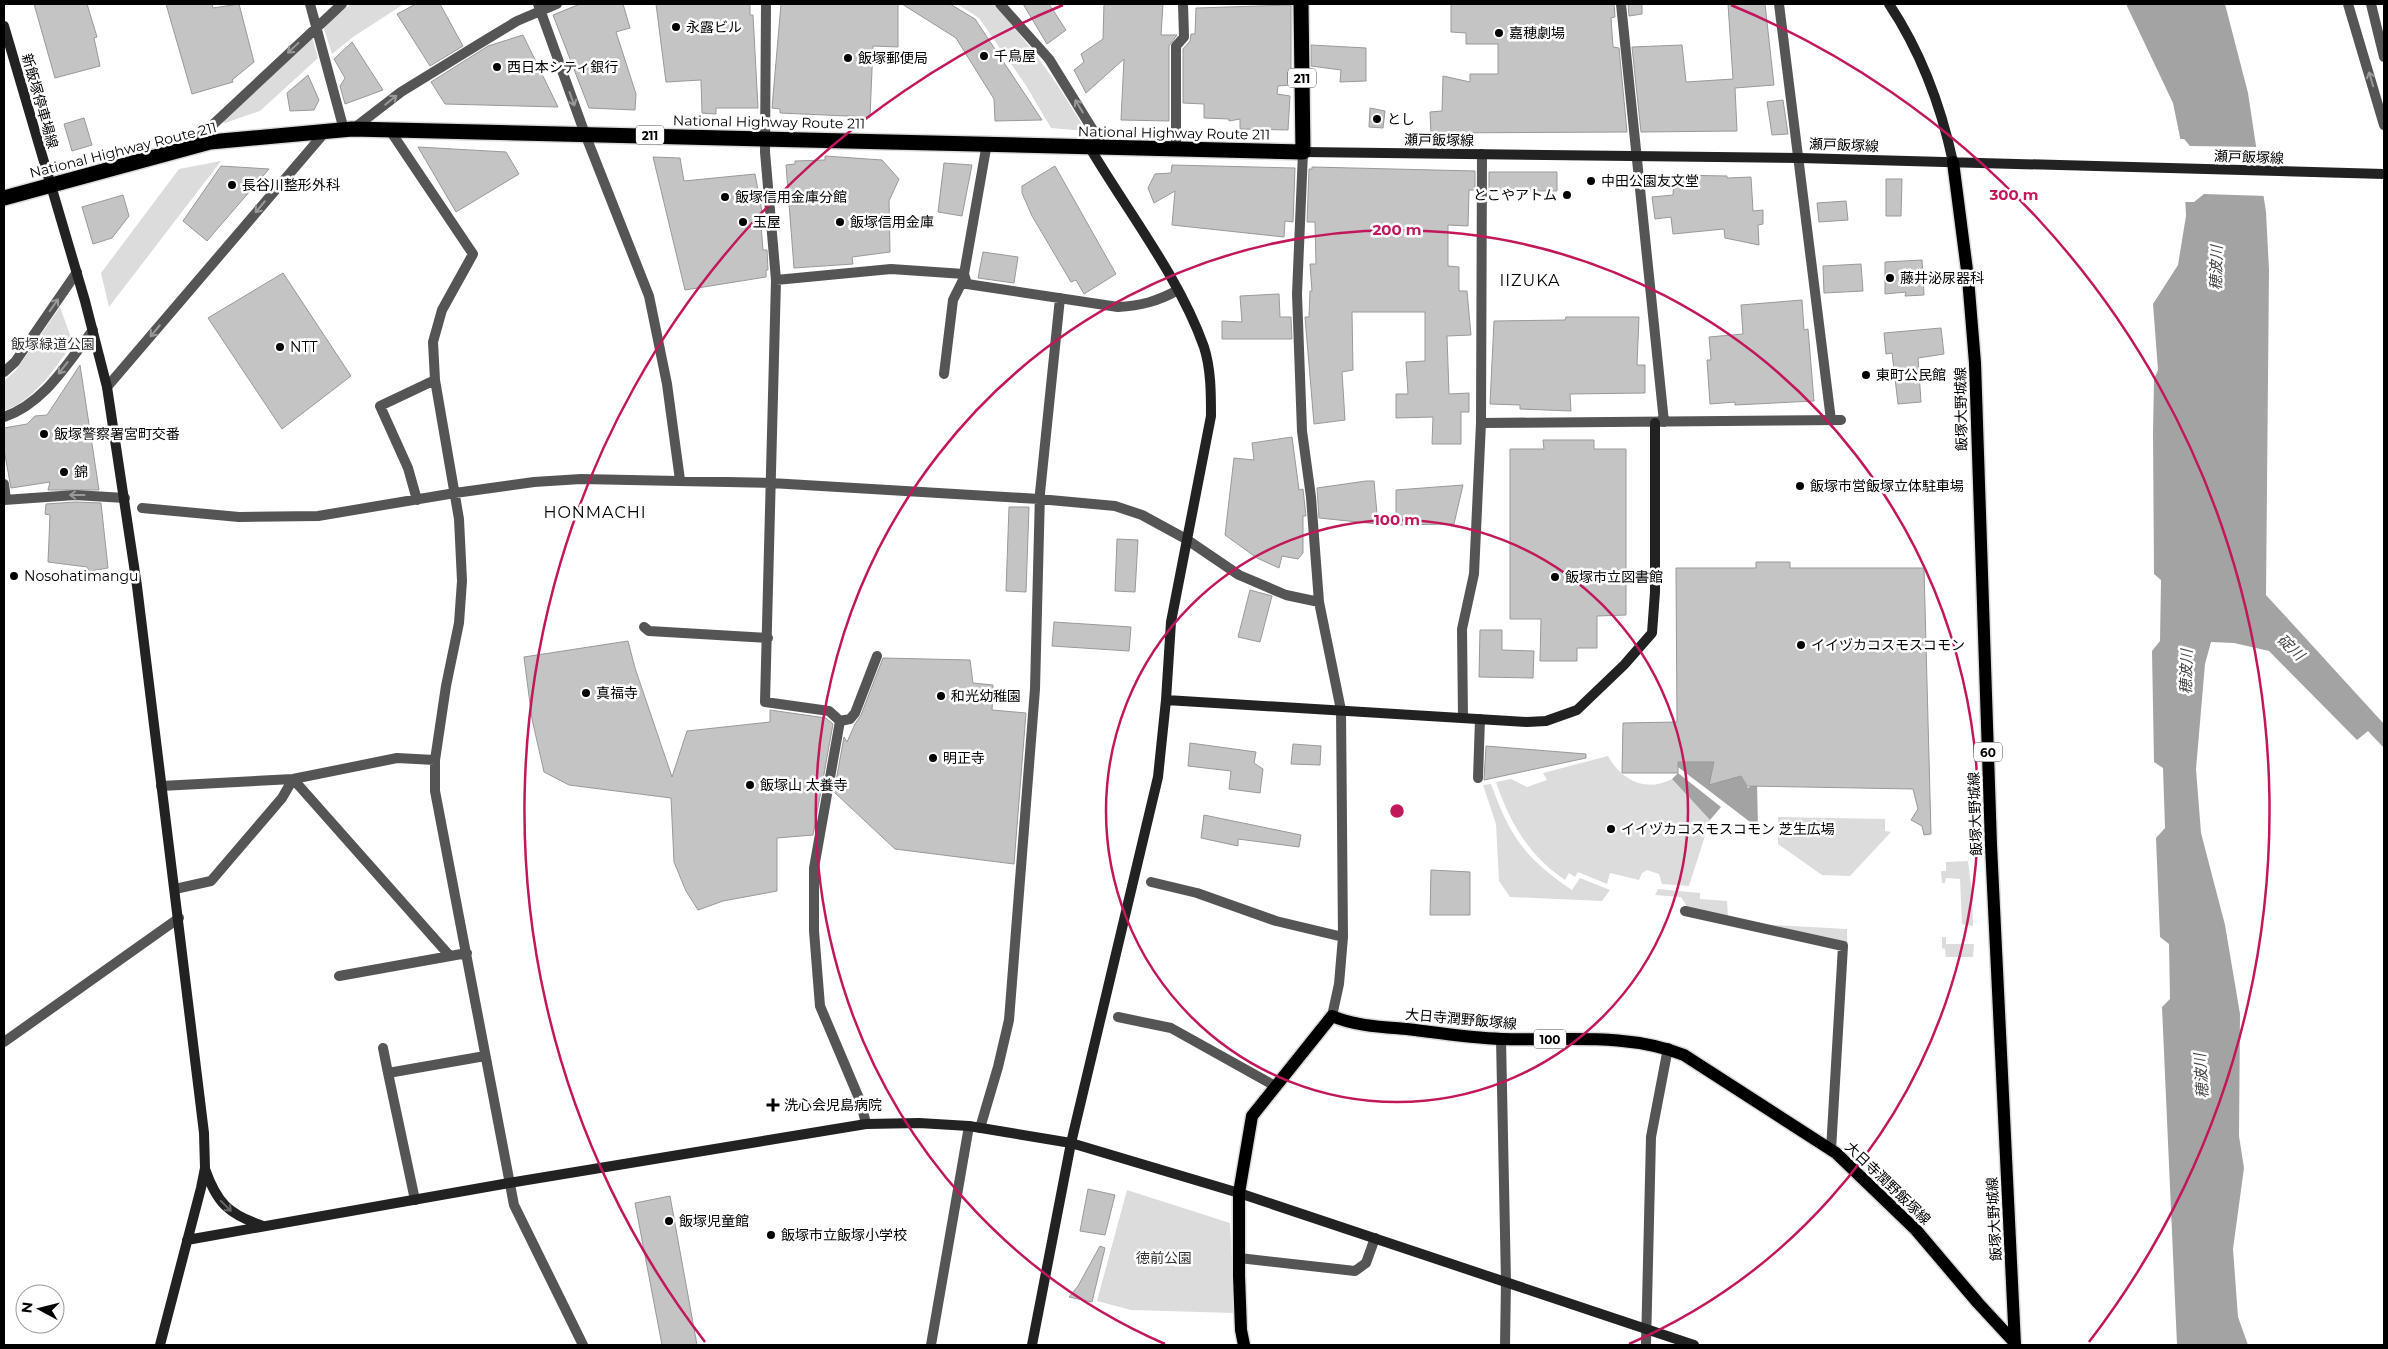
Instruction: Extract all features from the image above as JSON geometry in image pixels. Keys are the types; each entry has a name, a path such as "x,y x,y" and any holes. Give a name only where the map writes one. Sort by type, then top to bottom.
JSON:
{"highway":[{"name":"211","path":"1301,4 1303,152"},
{"name":"National Highway Route 211","path":"4,198 49,184 189,147 227,140 326,130 389,129 1303,152"}],"main road":[{"name":"飯塚大野城線","path":"1953,162 1968,278 1975,363 1991,846 2015,1344"},
{"name":"大日寺潤野飯塚線","path":"1332,1016 1347,1021 1389,1028 1501,1039 1601,1039 1668,1048 1704,1066 1831,1150 1916,1230 2015,1344"},
{"path":"1244,1345 1241,1330 1239,1193 1252,1116 1332,1016"}],"street":[{"path":"310,4 348,130 401,92 517,21 539,8 557,4"},
{"path":"189,147 316,26 342,4"},
{"path":"766,4 765,138 776,280 765,702 829,711 840,721 814,868 816,961 820,1006 861,1103 866,1124"},
{"path":"1000,4 1049,59 1178,290 1204,349 1211,382 1212,416 1171,622 1166,700 1158,777 1071,1143 1032,1345"},
{"path":"1176,148 1176,46 1184,37 1183,4"},
{"path":"1166,700 1527,722 1546,721 1577,710 1624,665 1652,633 1660,422 1638,156 1621,4"},
{"path":"1481,423 1836,420 1779,4"},
{"path":"1889,4 1913,44 1925,70 1946,132 1953,162"},
{"path":"2348,4 2384,126"},
{"path":"2371,4 2384,57"},
{"path":"539,8 585,134 649,296 667,384 680,480"},
{"name":"新飯塚停車場線","path":"4,26 49,184 77,272 107,387 125,498 179,918 204,1133 205,1168"},
{"path":"389,129 472,254 442,310 433,342 435,380 459,519 462,581 460,623 446,686 435,760 435,791 467,953 484,1056 515,1208 583,1345"},
{"path":"107,387 326,130"},
{"path":"944,374 953,300 964,276 987,143"},
{"path":"1303,152 1297,294 1302,431 1311,496 1319,602 1341,710 1343,937 1339,984 1332,1016"},
{"name":"瀬戸飯塚線","path":"1303,152 1800,158 2383,174"},
{"path":"1463,718 1462,629 1474,574 1481,423 1482,154"},
{"path":"776,280 891,269 964,276 971,286 1118,307 1138,306 1162,299 1178,290"},
{"path":"4,372 15,362 77,272"},
{"path":"980,1128 998,1067 1009,1020 1035,689 1039,499 1060,298"},
{"path":"4,417 29,405 48,388 93,330"},
{"path":"417,500 399,445 380,406 435,380"},
{"path":"142,508 238,517 318,516 454,493 550,481 680,480 771,483 1039,499 1115,506 1142,515 1186,539 1239,575 1286,595 1319,602"},
{"path":"4,484 5,500 75,495 125,498"},
{"path":"644,627 649,631 768,638"},
{"path":"840,721 850,719 855,713 877,656"},
{"path":"1478,778 1480,719"},
{"path":"161,786 293,779 397,758 435,760"},
{"path":"175,888 211,881 282,798 293,779"},
{"path":"293,779 449,955"},
{"path":"1151,882 1197,893 1276,921 1343,937"},
{"path":"1685,911 1842,946 1831,1150"},
{"path":"4,1042 179,918"},
{"path":"339,976 467,953"},
{"path":"1118,1017 1171,1028 1275,1086"},
{"path":"1501,1039 1506,1282 1505,1345"},
{"path":"383,1048 415,1200"},
{"path":"1646,1345 1651,1137 1668,1048"},
{"path":"388,1073 484,1056"},
{"path":"188,1240 509,1183 866,1124 919,1123 969,1126 1071,1143 1239,1193 1694,1345"},
{"path":"931,1345 969,1126"},
{"path":"205,1168 213,1192 224,1204 240,1216 265,1227"},
{"path":"160,1345 205,1168"},
{"path":"1239,1258 1355,1270 1366,1263 1375,1238"}],"green space":[{"path":"351,4 404,4 353,37 332,54 323,26"},
{"path":"957,4 993,4 1043,65 1065,96 1086,131 1051,128 1025,84 979,18"},
{"path":"312,36 318,58 260,111 225,123 223,122 223,119"},
{"name":"飯塚緑道公園","path":"221,161 109,307 101,273 179,169"},
{"name":"飯塚緑道公園","path":"60,307 73,343 35,391 26,399 4,411 4,381 16,370"},
{"name":"イイヅカコスモスコモン 芝生広場","path":"1608,756 1620,772 1635,782 1653,785 1672,779 1710,820 1689,886 1662,884 1659,874 1647,870 1642,873 1639,880 1610,873 1607,884 1578,872 1575,877 1569,873 1565,880 1541,860 1514,825 1496,782 1511,779 1527,787 1547,780 1543,773"},
{"path":"1491,784 1505,818 1521,845 1531,856 1572,890 1580,878 1610,890 1602,901 1510,897 1499,881 1496,824 1483,785"},
{"path":"1778,817 1885,819 1885,831 1891,832 1850,876 1822,875 1778,844"},
{"path":"1968,861 1972,893 1973,926 1962,924 1960,879 1946,878 1945,883 1942,883 1941,871 1946,871 1946,862"},
{"path":"1658,889 1700,893 1700,899 1727,901 1728,916 1688,908 1681,897 1655,895"},
{"path":"1773,925 1847,929 1847,943 1773,928"},
{"path":"1942,937 1946,937 1946,944 1974,944 1973,957 1946,957 1945,949 1942,948"},
{"name":"徳前公園","path":"1127,1190 1230,1223 1235,1313 1131,1310 1097,1301"}],"water":[{"path":"2126,4 2225,4 2248,93 2266,212 2269,270 2266,595 2384,724 2384,748 2368,731 2357,740 2269,651 2234,643 2211,642 2205,664 2196,769 2201,833 2225,925 2240,1014 2239,1136 2244,1168 2233,1249 2238,1317 2248,1345 2177,1345 2162,1007 2170,999 2169,944 2160,937 2156,838 2165,828 2163,768 2154,762 2152,651 2160,641 2161,580 2154,574 2154,379 2158,370 2153,304 2178,265 2186,216 2183,152 2173,103"},
{"path":"1678,762 1714,762 1710,783 1741,776 1748,788 1757,781 1758,828 1678,767"},
{"path":"1678,773 1721,807 1710,820 1672,779"}],"pier":[{"path":"2178,139 2184,139 2190,146 2259,147 2266,196 2204,194 2194,202 2183,202"}],"building":[{"path":"34,4 87,4 97,37 94,38 100,66 55,78"},
{"path":"166,4 212,4 213,8 239,4 254,62 232,80 233,82 192,94"},
{"path":"416,4 440,4 463,46 430,66 397,14"},
{"path":"580,4 623,4 630,28 616,32 636,94 635,110 589,108 553,15"},
{"path":"656,4 750,4 750,15 753,15 758,108 716,108 716,114 702,113 701,80 666,82"},
{"path":"781,4 898,4 898,47 873,46 870,117 780,113 780,109 772,108"},
{"name":"千鳥屋","path":"902,4 950,4 975,19 1042,120 995,121 994,99 956,38"},
{"path":"1023,4 1049,4 1066,30 1047,44"},
{"path":"1104,4 1163,4 1161,35 1177,35 1169,46 1169,121 1121,120 1124,59 1086,93 1074,70 1084,62 1081,54 1103,39"},
{"path":"1451,4 1614,4 1615,17 1611,18 1613,47 1619,48 1627,132 1431,133 1430,112 1442,111 1443,76 1470,82 1470,74 1498,74 1498,44 1466,44 1466,33 1451,32"},
{"path":"1628,4 1642,4 1642,14 1629,16"},
{"path":"1728,4 1765,4 1774,85 1735,88 1737,131 1641,132 1632,47 1682,45 1686,82 1733,79"},
{"path":"1291,5 1291,85 1278,86 1277,94 1290,96 1288,130 1240,129 1240,119 1229,121 1229,119 1204,118 1204,104 1183,103 1183,49 1190,41 1191,34 1195,34 1196,8"},
{"name":"西日本シティ銀行","path":"523,35 558,107 445,104 431,82 488,46"},
{"path":"352,42 383,90 345,104 340,86 345,78 334,59"},
{"path":"1311,45 1366,48 1366,81 1340,82 1341,70 1311,66"},
{"path":"308,75 319,100 314,110 290,111 287,93"},
{"path":"1783,100 1788,134 1772,135 1767,102"},
{"name":"とし","path":"1370,108 1385,111 1383,128 1369,127"},
{"path":"84,118 92,145 72,151 64,124"},
{"path":"418,147 506,152 519,174 456,212"},
{"name":"飯塚信用金庫","path":"825,156 882,160 899,179 889,201 890,252 852,257 853,264 794,268 786,165 795,164 795,161 825,160"},
{"name":"玉屋","path":"653,157 680,158 684,181 755,174 762,212 760,212 763,250 767,250 768,270 766,270 766,277 685,290"},
{"path":"944,163 972,165 962,216 938,212"},
{"path":"1172,165 1295,168 1293,222 1285,221 1284,237 1172,225 1175,191 1154,203 1148,188 1155,174 1171,173"},
{"name":"長谷川整形外科","path":"221,166 269,169 207,241 183,221"},
{"path":"1055,166 1116,274 1084,294 1076,280 1071,282 1032,216 1022,193 1022,186"},
{"path":"1312,167 1475,171 1475,190 1469,190 1468,226 1448,225 1448,266 1459,267 1459,291 1467,291 1471,335 1447,336 1449,394 1469,393 1469,412 1461,412 1461,444 1432,444 1433,417 1396,418 1396,394 1408,394 1406,362 1425,361 1425,312 1352,312 1353,370 1342,372 1345,420 1314,424 1305,317 1309,317 1310,291 1312,291 1310,264 1316,264 1315,222 1307,222 1309,169 1312,169"},
{"path":"1489,172 1557,172 1557,191 1489,191"},
{"path":"1674,175 1727,176 1727,178 1751,177 1753,211 1763,210 1763,224 1758,225 1759,245 1725,238 1724,229 1673,234 1671,217 1655,219 1652,197 1673,195"},
{"path":"1886,179 1902,179 1901,216 1886,216"},
{"path":"123,195 129,216 112,238 93,244 82,207"},
{"path":"1846,201 1848,220 1819,222 1817,203"},
{"path":"983,252 1018,257 1014,283 978,278"},
{"path":"1922,260 1924,295 1905,296 1906,292 1885,294 1885,262"},
{"path":"1861,264 1863,291 1824,293 1823,266"},
{"name":"NTT","path":"283,273 351,376 282,429 208,318"},
{"path":"1279,294 1280,317 1291,317 1292,339 1222,339 1222,321 1242,322 1240,296"},
{"path":"1802,300 1804,330 1808,329 1814,401 1735,405 1735,402 1710,404 1707,360 1711,360 1709,337 1743,334 1741,305"},
{"path":"1566,317 1639,317 1637,365 1645,365 1645,393 1570,394 1571,411 1520,409 1520,405 1490,404 1494,321 1565,320"},
{"path":"1941,328 1944,354 1918,358 1921,402 1898,404 1892,353 1886,354 1884,333"},
{"path":"80,365 99,490 48,490 50,482 11,488 4,450 4,428 27,424 35,416 47,415"},
{"path":"1292,437 1299,490 1303,489 1306,516 1303,516 1303,553 1298,559 1282,556 1279,568 1257,558 1225,535 1234,458 1254,460 1252,443"},
{"path":"1543,440 1594,440 1594,449 1626,449 1626,615 1597,616 1597,648 1577,648 1577,661 1540,661 1541,619 1510,619 1510,449 1544,449"},
{"path":"1374,481 1378,524 1319,518 1317,488"},
{"path":"1463,485 1454,524 1396,525 1396,490"},
{"path":"101,503 108,568 89,571 87,567 48,562 50,515 45,514 46,504"},
{"path":"1009,507 1029,507 1026,592 1006,591"},
{"path":"1117,539 1138,540 1135,592 1115,591"},
{"name":"イイヅカコスモスコモン","path":"1756,562 1790,562 1790,568 1924,568 1931,834 1924,835 1922,826 1911,820 1918,809 1913,789 1747,786 1741,776 1709,785 1714,762 1678,762 1678,773 1622,773 1623,723 1677,722 1676,568 1756,568"},
{"path":"1250,590 1272,596 1260,642 1238,637"},
{"path":"1054,622 1131,627 1129,651 1052,646"},
{"path":"1480,630 1502,630 1502,650 1534,651 1533,678 1479,677"},
{"path":"628,641 635,668 672,777 687,731 770,722 770,710 826,718 833,724 813,835 777,838 777,891 723,901 698,910 686,891 674,862 671,798 569,785 544,772 532,719 524,657"},
{"name":"明正寺","path":"883,658 970,660 973,683 993,685 992,710 1026,713 1014,864 895,849 834,792 844,737 847,742 861,715"},
{"path":"1190,743 1256,752 1254,763 1263,769 1260,793 1229,789 1231,771 1188,766"},
{"path":"1293,744 1321,746 1320,765 1291,764"},
{"path":"1486,746 1586,754 1586,758 1484,780"},
{"path":"1204,815 1301,835 1299,847 1238,839 1238,846 1201,838"},
{"path":"1431,870 1470,872 1470,915 1430,915"},
{"path":"1088,1189 1115,1195 1105,1235 1080,1231"},
{"path":"670,1196 697,1345 662,1345 635,1203"},
{"path":"1100,1246 1105,1248 1092,1302 1069,1297 1078,1286"}],"place":[{"name":"永露ビル","path":"676,27"},
{"name":"嘉穂劇場","path":"1499,33"},
{"name":"千鳥屋","path":"984,56"},
{"name":"飯塚郵便局","path":"848,58"},
{"name":"西日本シティ銀行","path":"497,67"},
{"name":"とし","path":"1377,119"},
{"name":"中田公園友文堂","path":"1591,181"},
{"name":"長谷川整形外科","path":"232,185"},
{"name":"とこやアトム","path":"1567,195"},
{"name":"飯塚信用金庫分館","path":"725,197"},
{"name":"玉屋","path":"743,222"},
{"name":"飯塚信用金庫","path":"840,222"},
{"name":"藤井泌尿器科","path":"1890,278"},
{"name":"NTT","path":"280,347"},
{"name":"東町公民館","path":"1866,375"},
{"name":"飯塚警察署宮町交番","path":"44,434"},
{"name":"錦","path":"64,472"},
{"name":"飯塚市営飯塚立体駐車場","path":"1800,486"},
{"name":"Nosohatimangu","path":"14,576"},
{"name":"飯塚市立図書館","path":"1555,577"},
{"name":"イイヅカコスモスコモン","path":"1801,645"},
{"name":"真福寺","path":"586,693"},
{"name":"和光幼稚園","path":"941,696"},
{"name":"明正寺","path":"933,758"},
{"name":"飯塚山 太養寺","path":"750,785"},
{"name":"イイヅカコスモスコモン 芝生広場","path":"1611,829"},
{"name":"洗心会児島病院","path":"773,1105"},
{"name":"飯塚児童館","path":"669,1221"},
{"name":"飯塚市立飯塚小学校","path":"771,1235"}],"district":[{"name":"IIZUKA","path":"1530,280"},
{"name":"HONMACHI","path":"595,512"}],"water label":[{"name":"穂波川","path":"2216,268"},
{"name":"碇川","path":"2291,647"},
{"name":"穂波川","path":"2186,672"},
{"name":"穂波川","path":"2201,1076"}]}
